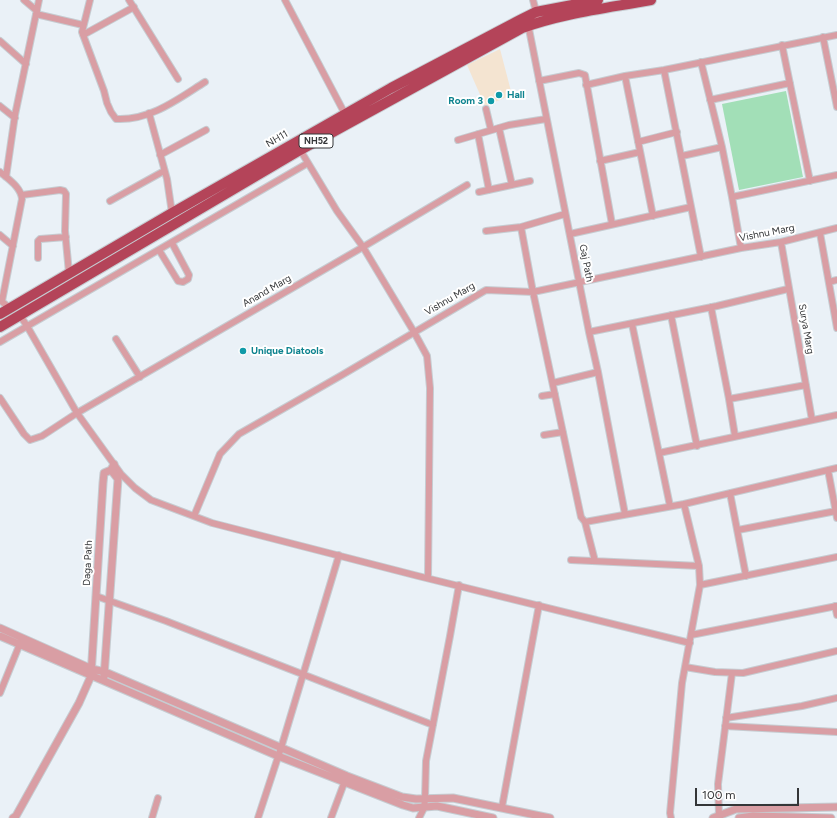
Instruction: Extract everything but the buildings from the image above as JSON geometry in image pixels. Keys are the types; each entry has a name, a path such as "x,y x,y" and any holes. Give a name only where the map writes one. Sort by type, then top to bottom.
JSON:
{"highway":[{"name":"NH11","path":"0,314 4,303 69,273 172,213 298,146 344,114 391,88 532,19 598,0"},
{"name":"NH52","path":"0,327 21,316 298,146 522,28 532,19 651,0"}],"street":[{"path":"24,0 36,13 83,25"},
{"path":"6,177 15,118 39,0"},
{"path":"90,0 82,32 109,108 116,119 128,119 149,114 161,109 205,82"},
{"path":"129,0 178,79"},
{"path":"294,0 286,2 344,114"},
{"name":"Gaj Path","path":"534,0 532,19 539,81 625,514"},
{"path":"83,35 134,7"},
{"path":"586,85 625,76 664,70 837,35"},
{"path":"823,37 837,107"},
{"path":"0,41 26,64"},
{"path":"782,45 810,180"},
{"path":"701,62 722,147 740,248"},
{"path":"664,70 701,257"},
{"path":"539,81 579,73 585,75 612,224"},
{"path":"625,76 652,216"},
{"path":"710,100 790,83"},
{"path":"0,106 15,118"},
{"path":"486,109 491,130"},
{"path":"149,114 164,171 172,213"},
{"path":"458,140 499,128 546,119"},
{"path":"499,128 512,185"},
{"path":"160,155 206,130"},
{"path":"638,142 677,132"},
{"path":"478,134 489,190"},
{"path":"298,146 337,211 363,247 427,356 430,388 428,578"},
{"path":"682,156 722,147"},
{"path":"600,160 640,152"},
{"path":"0,342 308,163"},
{"path":"110,201 164,171"},
{"path":"0,172 19,189 22,195 19,222 13,246 4,303 21,316 77,413 113,467 118,479 105,672 103,681"},
{"path":"732,197 837,175"},
{"path":"479,192 530,181"},
{"name":"Anand Marg","path":"0,398 24,434 30,440 42,436 77,413 467,185"},
{"path":"22,195 60,190 64,191 66,194 66,237 69,273"},
{"path":"570,234 691,207"},
{"path":"486,231 521,227 566,214"},
{"path":"521,227 533,292 581,517 585,522 594,561"},
{"name":"Vishnu Marg","path":"194,516 220,454 239,434 486,290 533,292 740,248 781,242 837,228"},
{"path":"820,233 837,328"},
{"path":"0,235 13,246"},
{"path":"38,258 38,241 40,239 66,237"},
{"name":"Surya Marg","path":"781,242 812,420"},
{"path":"159,250 178,282 183,282 188,279 188,275 172,243"},
{"path":"829,282 837,280"},
{"path":"589,332 671,316 788,289"},
{"path":"711,307 735,436"},
{"path":"671,316 697,446"},
{"path":"632,324 670,506"},
{"path":"116,339 140,377"},
{"path":"553,383 598,372"},
{"path":"729,399 806,385"},
{"path":"542,396 555,394"},
{"path":"659,454 735,436 837,415"},
{"path":"544,435 563,432"},
{"path":"113,467 135,488 151,500 212,523 690,643"},
{"name":"Daga Path","path":"92,672 104,473 113,467"},
{"path":"585,522 684,504 837,468"},
{"path":"828,470 837,518"},
{"path":"730,494 746,576"},
{"path":"671,818 670,813 682,683 700,585 699,566 684,504"},
{"path":"738,530 836,511"},
{"path":"258,818 281,748 339,555"},
{"path":"700,585 837,557"},
{"path":"571,560 699,566"},
{"path":"419,818 424,808 426,761 459,585"},
{"path":"96,596 166,621 433,725"},
{"path":"92,672 105,672 281,748 346,780 403,805 413,808 437,806 494,818 499,807 539,605"},
{"path":"691,635 836,606 837,615"},
{"path":"0,628 21,641 92,672 103,681 278,756 346,780 402,797 425,799 453,798 550,818"},
{"path":"0,636 21,641"},
{"path":"0,693 21,641"},
{"path":"686,667 715,672 743,673 837,651"},
{"path":"16,817 78,704 92,672"},
{"path":"732,672 718,784 716,817 736,809 837,807"},
{"path":"726,718 802,706 837,698"},
{"path":"725,726 837,732"},
{"path":"331,818 346,780"},
{"path":"152,818 158,798"},
{"path":"780,808 780,818"},
{"path":"739,818 753,816 780,818 831,818"}],"shaded area":[{"path":"500,49 512,95 485,106 467,65"}],"green space":[{"path":"786,91 803,177 739,190 722,104"}],"place":[{"name":"Hall","path":"499,95"},
{"name":"Room 3","path":"491,101"},
{"name":"Unique Diatools","path":"243,351"}]}
